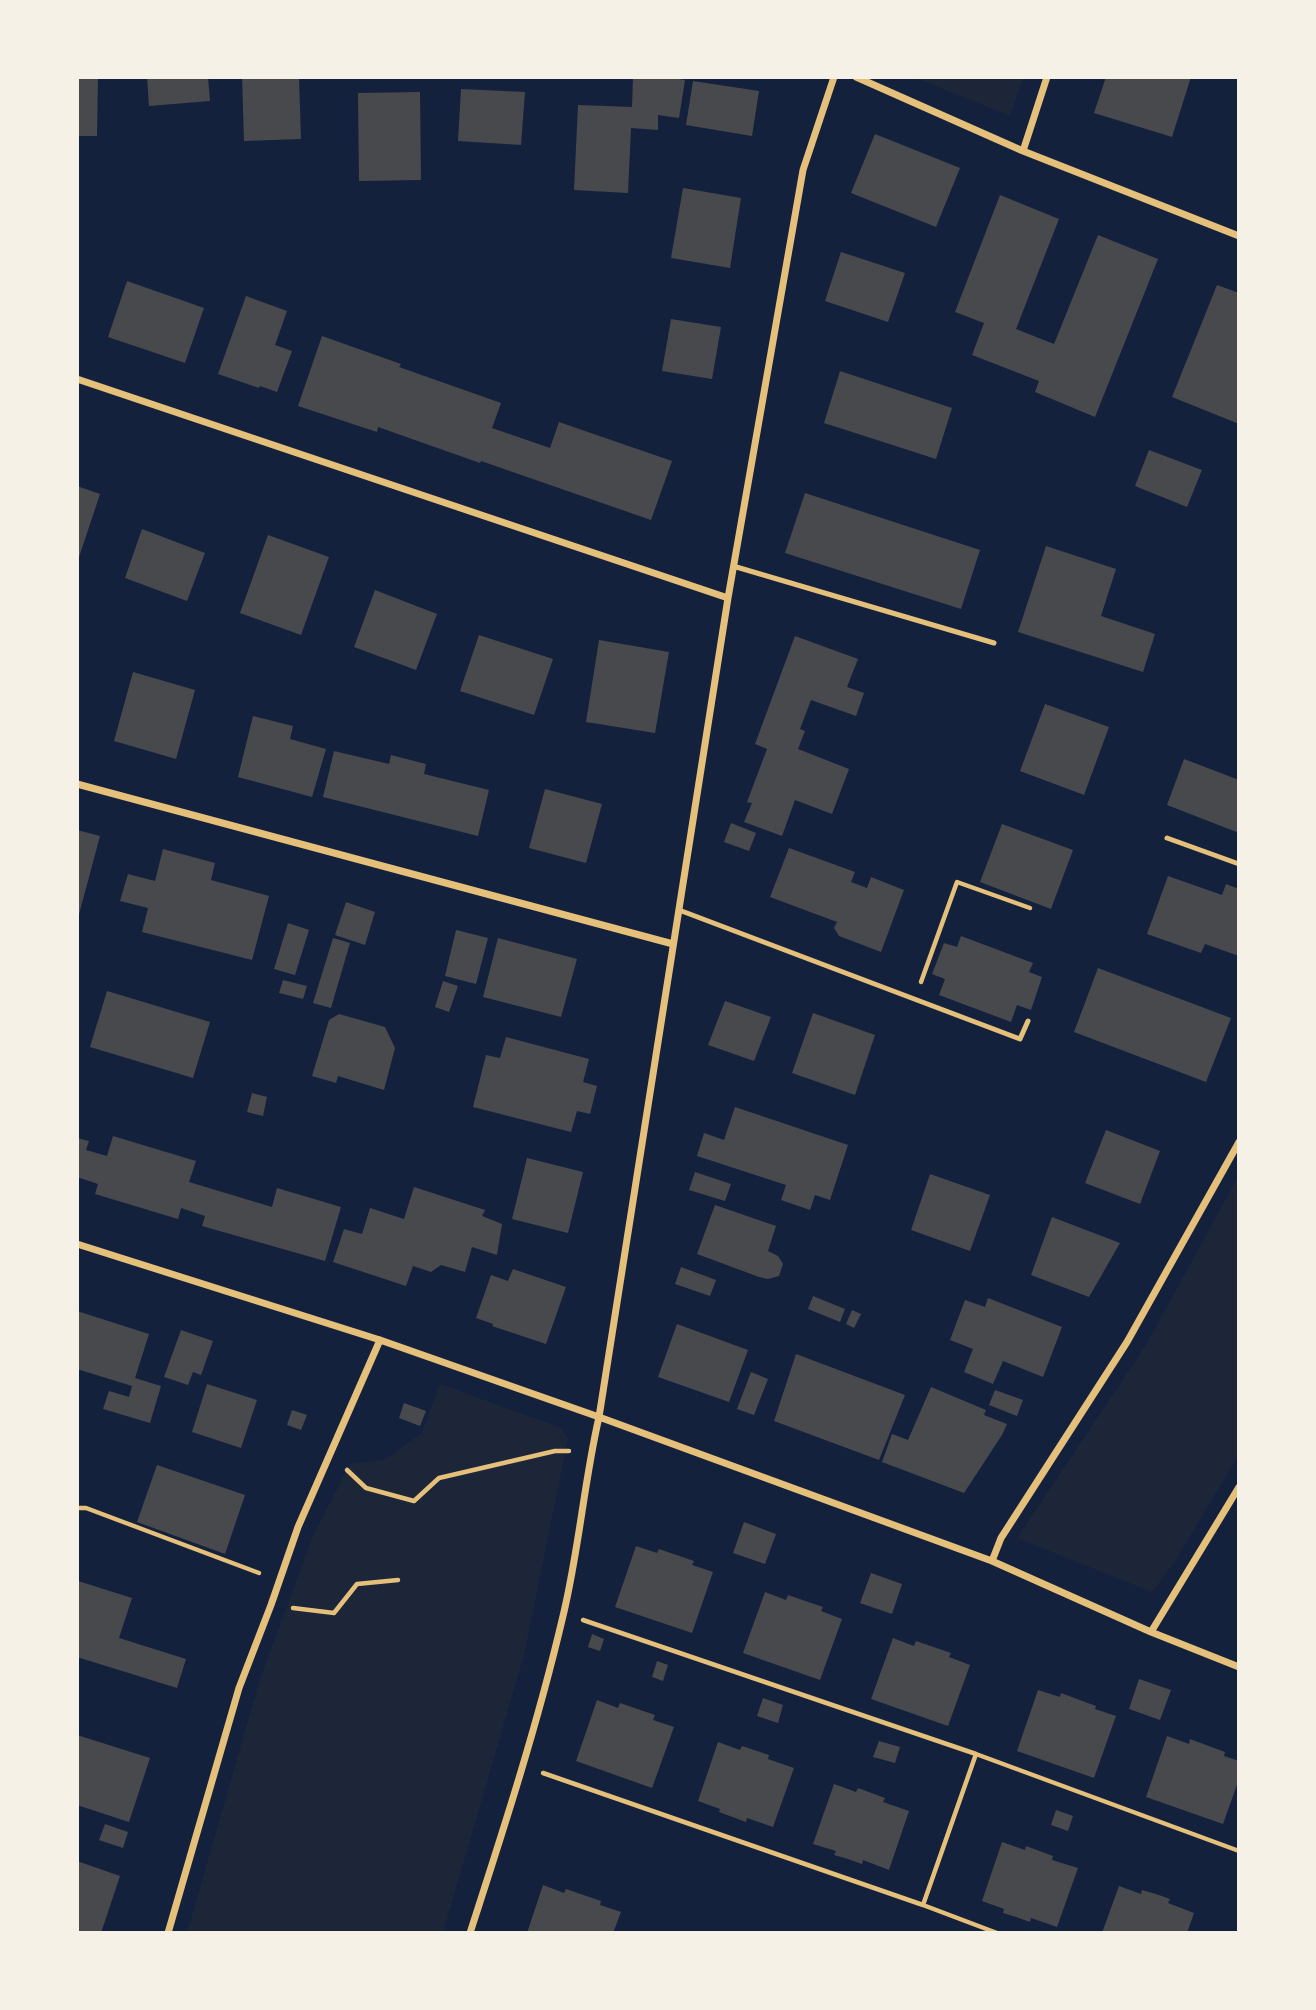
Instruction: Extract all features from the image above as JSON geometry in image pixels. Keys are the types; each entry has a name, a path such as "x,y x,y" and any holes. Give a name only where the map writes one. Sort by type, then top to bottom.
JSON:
{"street":[{"path":"470,1933 524,1766 564,1614 599,1417 727,598 803,170 834,77"},
{"path":"856,77 1023,151 1239,236"},
{"path":"1023,151 1047,77"},
{"path":"77,379 727,598"},
{"path":"77,784 673,944"},
{"path":"992,1561 1001,1538 1127,1342 1239,1142"},
{"path":"77,1244 380,1340 599,1417 992,1561 1151,1632 1239,1667"},
{"path":"168,1933 239,1688 298,1527 380,1340"},
{"path":"1151,1632 1239,1486"}],"lane":[{"path":"733,566 994,643"},
{"path":"1167,838 1239,864"},
{"path":"679,910 1020,1039 1028,1021"}],"path":[{"path":"915,999 957,882 1030,908"},
{"path":"330,1454 366,1488 414,1501 439,1478 555,1451 591,1452"},
{"path":"77,1508 86,1508 279,1581"},
{"path":"271,1605 334,1613 357,1584 398,1580"},
{"path":"564,1614 976,1754 1239,1851"},
{"path":"923,1905 976,1754"},
{"path":"524,1766 997,1933"}],"shaded area":[{"path":"913,77 1023,77 1010,116"},
{"path":"1239,1175 1239,1454 1174,1563 1152,1592 1017,1538 1146,1345"},
{"path":"440,1384 559,1427 568,1439 524,1655 443,1933 187,1933 259,1682 313,1536 350,1464 384,1460 422,1433"}],"building":[{"path":"77,77 98,77 97,136 77,136"},
{"path":"147,77 208,77 210,101 149,106"},
{"path":"242,77 299,77 301,139 244,141"},
{"path":"633,77 685,80 679,118 658,115 658,130 631,128 628,193 574,190 578,105 632,107"},
{"path":"1106,77 1191,77 1172,137 1094,113"},
{"path":"693,81 759,91 752,136 686,125"},
{"path":"461,89 525,92 521,145 458,141"},
{"path":"420,92 421,180 359,181 358,93"},
{"path":"875,134 960,168 936,227 851,193"},
{"path":"683,188 741,198 730,268 671,258"},
{"path":"1000,195 1059,219 1016,329 1054,344 1098,235 1158,259 1095,417 1035,392 1039,381 972,355 984,323 955,312"},
{"path":"841,252 905,273 888,322 825,301"},
{"path":"127,281 204,308 185,363 108,337"},
{"path":"1217,285 1239,293 1239,424 1172,397"},
{"path":"246,296 287,311 275,345 292,351 277,392 218,374"},
{"path":"671,319 721,327 712,379 662,371"},
{"path":"322,336 501,403 492,428 550,448 559,422 672,461 651,520 378,427 377,432 298,406"},
{"path":"840,371 952,408 936,459 824,423"},
{"path":"1149,450 1202,470 1187,507 1135,486"},
{"path":"77,486 100,494 77,563"},
{"path":"805,493 980,550 961,609 785,553"},
{"path":"142,529 205,553 187,601 125,578"},
{"path":"268,535 329,557 301,635 240,613"},
{"path":"1046,546 1116,569 1101,616 1155,634 1143,672 1018,632"},
{"path":"375,590 437,614 416,670 354,647"},
{"path":"479,635 553,659 534,715 460,691"},
{"path":"795,636 858,659 847,687 864,693 856,716 811,700 800,729 805,731 798,749 849,769 832,814 795,800 782,836 744,822 752,803 747,802 767,749 755,744"},
{"path":"599,640 669,652 655,733 586,722"},
{"path":"133,672 195,690 176,759 114,741"},
{"path":"1045,704 1109,727 1084,795 1020,771"},
{"path":"253,716 293,726 290,739 326,749 312,797 238,777"},
{"path":"334,751 389,764 391,755 426,764 424,774 489,790 478,836 323,797"},
{"path":"1184,759 1239,780 1239,833 1167,805"},
{"path":"545,789 602,804 586,863 529,848"},
{"path":"731,823 756,833 749,851 724,842"},
{"path":"1002,824 1073,850 1051,909 980,882"},
{"path":"77,830 100,836 78,918 77,918"},
{"path":"789,848 855,872 851,882 867,888 871,877 904,890 881,952 839,936 834,928 837,922 770,897"},
{"path":"163,849 215,863 211,880 269,896 252,960 142,932 148,908 120,901 128,874 155,881"},
{"path":"1168,876 1222,895 1226,884 1239,889 1239,956 1205,944 1201,953 1147,934"},
{"path":"346,902 375,912 365,945 335,935"},
{"path":"288,923 309,930 295,975 274,969"},
{"path":"456,930 488,938 476,984 445,976"},
{"path":"961,936 1033,963 1029,972 1042,977 1031,1010 1017,1005 1011,1022 939,995 945,979 932,974 944,943 957,947"},
{"path":"333,938 350,943 331,1008 313,1003"},
{"path":"498,938 577,959 561,1017 483,997"},
{"path":"1098,968 1231,1018 1206,1082 1074,1032"},
{"path":"283,980 307,986 303,999 279,993"},
{"path":"443,981 458,986 449,1012 435,1007"},
{"path":"107,991 210,1022 193,1078 90,1047"},
{"path":"725,1001 771,1017 754,1061 708,1045"},
{"path":"813,1013 875,1035 855,1095 792,1073"},
{"path":"339,1014 385,1027 395,1048 384,1090 338,1076 336,1083 312,1076 329,1020"},
{"path":"506,1037 589,1059 583,1082 597,1086 590,1114 577,1111 571,1132 473,1107 486,1055 500,1058"},
{"path":"252,1093 267,1097 263,1116 247,1112"},
{"path":"735,1107 848,1145 830,1200 815,1195 810,1210 781,1200 786,1185 697,1156 704,1133 724,1140"},
{"path":"1106,1130 1160,1151 1140,1204 1085,1183"},
{"path":"113,1136 196,1161 189,1182 272,1207 277,1188 341,1207 325,1261 202,1226 205,1216 181,1208 178,1219 95,1194 98,1184 77,1177 77,1138 89,1141 86,1150 107,1156"},
{"path":"527,1158 583,1172 568,1233 512,1219"},
{"path":"695,1172 731,1184 725,1201 689,1190"},
{"path":"930,1174 990,1195 970,1251 911,1230"},
{"path":"414,1187 485,1210 482,1216 502,1224 497,1255 472,1247 465,1272 441,1265 431,1272 413,1266 406,1286 333,1262 344,1229 362,1234 370,1208 404,1219"},
{"path":"715,1205 776,1226 768,1251 778,1256 783,1264 779,1276 768,1279 759,1277 697,1254"},
{"path":"1052,1217 1120,1243 1089,1297 1031,1275"},
{"path":"681,1267 716,1280 710,1296 675,1284"},
{"path":"513,1269 566,1287 546,1344 476,1318 491,1275 508,1281"},
{"path":"813,1296 845,1309 840,1322 808,1309"},
{"path":"988,1298 1062,1327 1043,1377 1003,1361 993,1384 964,1372 973,1349 950,1340 965,1300 985,1307"},
{"path":"852,1310 861,1314 854,1328 846,1324"},
{"path":"77,1311 149,1334 135,1378 161,1386 150,1423 103,1409 109,1391 129,1397 132,1386 77,1369"},
{"path":"677,1324 748,1350 729,1402 658,1377"},
{"path":"181,1330 213,1341 201,1375 193,1372 188,1385 164,1377"},
{"path":"796,1354 905,1395 879,1460 774,1421"},
{"path":"751,1372 768,1379 754,1415 737,1409"},
{"path":"207,1384 257,1400 241,1448 192,1432"},
{"path":"931,1387 986,1410 984,1415 1007,1424 964,1493 882,1462 892,1434 908,1440"},
{"path":"995,1390 1023,1400 1017,1416 989,1405"},
{"path":"404,1403 426,1411 420,1426 399,1418"},
{"path":"292,1410 307,1415 301,1430 287,1425"},
{"path":"157,1465 245,1495 225,1554 137,1522"},
{"path":"744,1522 776,1534 765,1564 733,1553"},
{"path":"636,1546 657,1553 659,1549 694,1561 692,1565 713,1572 692,1633 615,1607"},
{"path":"871,1573 902,1584 892,1614 860,1603"},
{"path":"78,1581 132,1598 119,1638 186,1659 177,1688 77,1657"},
{"path":"765,1592 786,1600 788,1595 823,1607 821,1611 842,1619 820,1680 743,1653"},
{"path":"592,1634 604,1639 600,1651 588,1647"},
{"path":"893,1638 914,1646 916,1641 951,1653 949,1657 970,1665 948,1726 871,1699"},
{"path":"657,1661 668,1665 663,1681 652,1677"},
{"path":"1139,1679 1171,1690 1160,1720 1129,1709"},
{"path":"1038,1690 1060,1697 1061,1693 1116,1716 1094,1778 1017,1751"},
{"path":"763,1698 783,1705 778,1723 757,1716"},
{"path":"597,1700 618,1708 620,1703 655,1715 653,1720 674,1727 652,1788 576,1761"},
{"path":"77,1735 150,1758 129,1822 77,1805"},
{"path":"1167,1736 1189,1744 1190,1739 1225,1752 1224,1756 1239,1761 1239,1779 1223,1824 1146,1797"},
{"path":"879,1741 900,1747 895,1763 873,1757"},
{"path":"718,1742 740,1750 742,1746 769,1755 768,1759 794,1768 773,1827 747,1818 746,1822 698,1801"},
{"path":"834,1784 856,1792 858,1788 885,1798 883,1802 909,1811 889,1870 863,1860 862,1864 834,1855 836,1851 813,1844"},
{"path":"1056,1810 1073,1816 1068,1831 1051,1825"},
{"path":"105,1824 128,1832 123,1848 99,1840"},
{"path":"1002,1842 1025,1850 1026,1846 1053,1856 1052,1860 1078,1868 1057,1927 1031,1918 1030,1922 1003,1913 1004,1909 982,1901"},
{"path":"77,1861 120,1876 101,1933 77,1933"},
{"path":"543,1885 564,1893 566,1889 601,1901 600,1905 621,1912 613,1933 527,1933"},
{"path":"1119,1886 1141,1894 1142,1890 1170,1899 1168,1903 1194,1913 1187,1933 1102,1933"}]}
